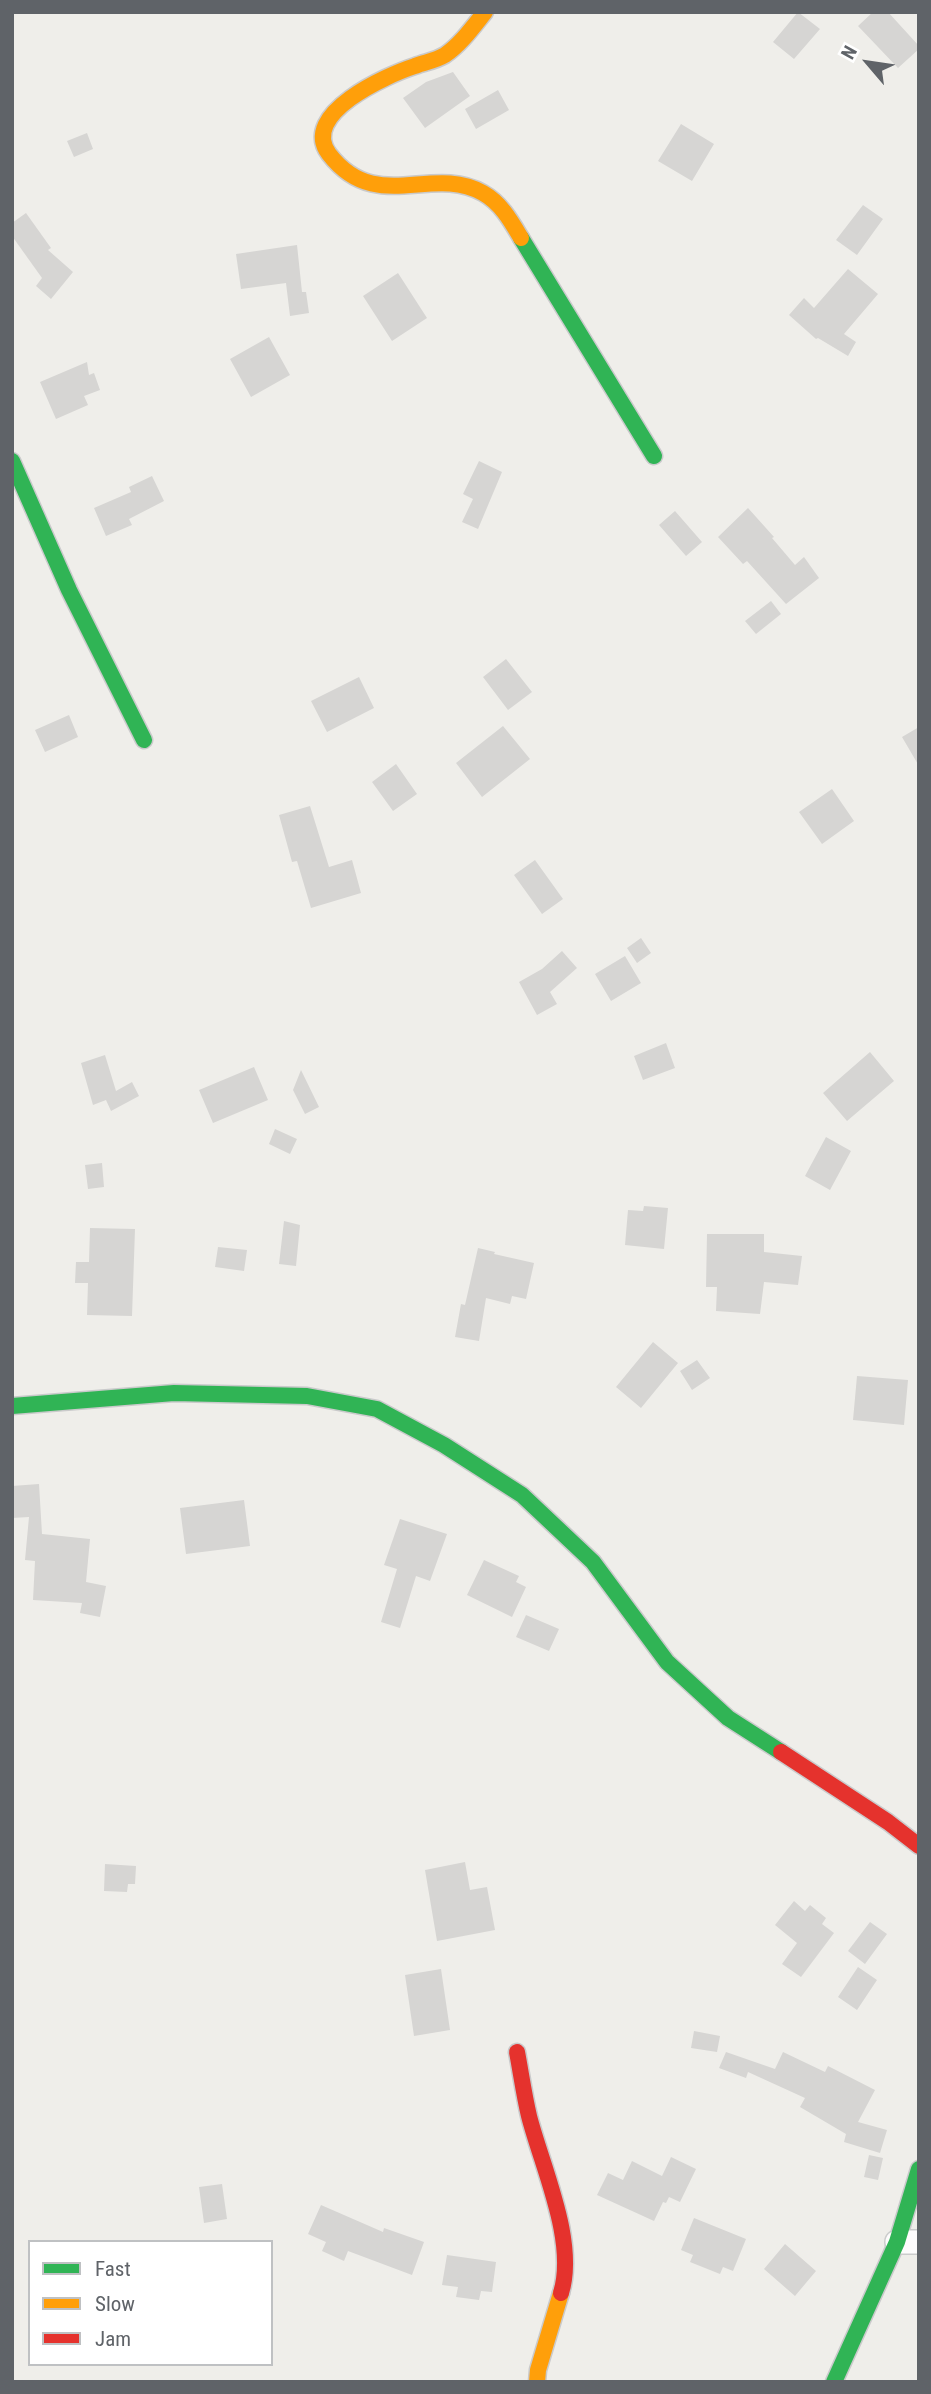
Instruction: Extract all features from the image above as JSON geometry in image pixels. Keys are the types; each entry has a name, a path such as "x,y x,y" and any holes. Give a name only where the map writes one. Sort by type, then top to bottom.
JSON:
{"street":[{"path":"485,12 452,50 435,61 413,65 378,81 338,108 325,123 325,147 337,167 356,178 387,187 456,186 479,192 498,205 654,456"},
{"path":"12,461 69,590 144,740"},
{"path":"12,1406 174,1393 307,1396 377,1409 444,1445 522,1495 593,1562 667,1662 728,1718 888,1822 919,1846"},
{"path":"517,2052 529,2116 550,2179 565,2252 565,2281 538,2370 537,2382"},
{"path":"834,2382 908,2242 919,2169"}],"building":[{"path":"798,12 820,29 794,59 773,42"},
{"path":"873,12 888,12 919,46 898,68 858,26"},
{"path":"453,72 470,96 425,128 403,98 426,82"},
{"path":"498,90 509,110 476,129 465,109"},
{"path":"681,124 714,144 692,181 658,161"},
{"path":"87,133 93,149 74,157 67,141"},
{"path":"863,205 883,219 857,255 836,240"},
{"path":"26,213 51,248 48,250 73,272 51,299 36,286 42,278 12,236 12,223"},
{"path":"297,245 302,292 306,292 309,313 290,316 286,283 241,289 236,254"},
{"path":"848,269 878,294 844,334 856,342 848,356 816,339 789,315 804,298 814,308"},
{"path":"398,273 427,318 392,341 363,296"},
{"path":"269,337 290,375 251,397 230,359"},
{"path":"87,362 89,375 94,373 100,390 84,396 88,405 56,419 40,382"},
{"path":"479,461 502,472 478,529 462,522 473,499 463,494"},
{"path":"152,476 164,501 129,519 132,525 106,536 94,508 131,492 129,487"},
{"path":"748,508 795,565 804,557 819,578 786,604 747,561 743,564 718,537"},
{"path":"675,511 702,542 686,556 659,525"},
{"path":"771,601 781,614 756,634 745,621"},
{"path":"506,659 532,692 508,710 483,677"},
{"path":"359,677 374,708 327,732 311,701"},
{"path":"69,715 78,737 45,752 35,730"},
{"path":"503,726 530,759 482,797 456,763"},
{"path":"919,727 919,766 902,737"},
{"path":"396,764 417,794 393,811 372,782"},
{"path":"832,789 854,821 822,844 799,812"},
{"path":"310,806 329,867 352,860 361,893 311,908 297,861 292,862 279,815"},
{"path":"535,860 563,899 542,914 514,875"},
{"path":"641,938 651,953 637,963 627,948"},
{"path":"562,951 577,968 550,992 557,1004 537,1015 519,982 542,969"},
{"path":"625,956 641,983 611,1001 595,974"},
{"path":"666,1043 675,1068 643,1080 634,1056"},
{"path":"870,1052 894,1081 847,1121 823,1093"},
{"path":"105,1055 116,1091 132,1082 139,1096 111,1111 106,1100 93,1105 81,1063"},
{"path":"254,1067 268,1100 213,1123 199,1090"},
{"path":"301,1070 319,1107 305,1114 293,1090"},
{"path":"275,1129 297,1139 290,1154 269,1144"},
{"path":"826,1137 851,1151 830,1190 805,1176"},
{"path":"102,1163 104,1187 88,1189 85,1165"},
{"path":"644,1206 668,1208 664,1249 625,1245 628,1210 643,1211"},
{"path":"284,1221 300,1225 296,1266 279,1264"},
{"path":"90,1228 135,1229 132,1316 87,1315 88,1283 75,1283 76,1262 89,1262"},
{"path":"707,1234 764,1234 764,1252 802,1256 798,1285 764,1282 760,1314 716,1311 717,1287 706,1287"},
{"path":"218,1247 247,1250 244,1271 215,1267"},
{"path":"478,1248 534,1263 526,1299 512,1296 510,1304 486,1298 479,1341 455,1337 461,1304 465,1305"},
{"path":"653,1342 678,1363 641,1408 616,1387"},
{"path":"697,1360 710,1378 692,1390 680,1371"},
{"path":"857,1376 908,1380 904,1425 853,1420"},
{"path":"39,1484 42,1534 90,1539 86,1582 106,1586 100,1617 80,1613 82,1603 33,1600 35,1561 25,1560 29,1517 12,1518 12,1486"},
{"path":"244,1500 250,1546 186,1554 180,1508"},
{"path":"400,1519 447,1534 430,1581 416,1576 400,1628 381,1622 397,1569 384,1565"},
{"path":"484,1560 519,1576 516,1582 526,1587 512,1617 467,1595"},
{"path":"526,1615 559,1629 549,1651 516,1637"},
{"path":"465,1862 470,1890 487,1887 495,1930 437,1941 425,1870"},
{"path":"105,1864 136,1866 135,1884 128,1884 127,1892 104,1891"},
{"path":"794,1901 805,1911 810,1905 826,1918 822,1924 834,1933 801,1977 782,1964 797,1943 775,1925"},
{"path":"870,1922 887,1934 865,1964 848,1951"},
{"path":"858,1967 877,1980 857,2010 838,1997"},
{"path":"441,1969 450,2030 414,2036 405,1975"},
{"path":"694,2031 720,2036 717,2052 691,2048"},
{"path":"726,2052 775,2069 783,2052 825,2072 828,2066 875,2090 858,2122 887,2130 880,2153 844,2142 846,2134 800,2107 805,2098 748,2072 746,2078 719,2068"},
{"path":"869,2155 883,2158 878,2180 864,2177"},
{"path":"671,2157 696,2169 680,2202 669,2197 666,2203 663,2202 654,2221 597,2195 608,2173 623,2180 632,2161 662,2176"},
{"path":"222,2184 227,2219 204,2223 199,2187"},
{"path":"321,2205 383,2232 384,2228 424,2242 412,2275 348,2251 344,2261 322,2251 326,2242 308,2234"},
{"path":"694,2218 746,2239 733,2271 723,2267 720,2274 690,2262 693,2255 681,2250"},
{"path":"785,2244 816,2271 795,2296 764,2269"},
{"path":"447,2255 496,2262 492,2292 481,2291 479,2300 456,2297 458,2287 442,2285"}],"traffic: fast":[{"path":"521,238 654,456"},
{"path":"12,461 69,590 144,740"},
{"path":"12,1406 174,1393 307,1396 377,1409 444,1445 522,1495 593,1562 667,1662 728,1718 781,1752"},
{"path":"834,2382 897,2242 919,2169"}],"traffic: slow":[{"path":"485,12 462,41 445,55 386,78 350,98 326,125 323,139 329,154 347,172 366,182 385,186 444,183 483,193 500,207 521,238"},
{"path":"537,2382 538,2370 561,2293"}],"traffic: jam":[{"path":"781,1752 888,1822 919,1846"},
{"path":"517,2052 529,2116 561,2228 565,2251 561,2293"}]}
